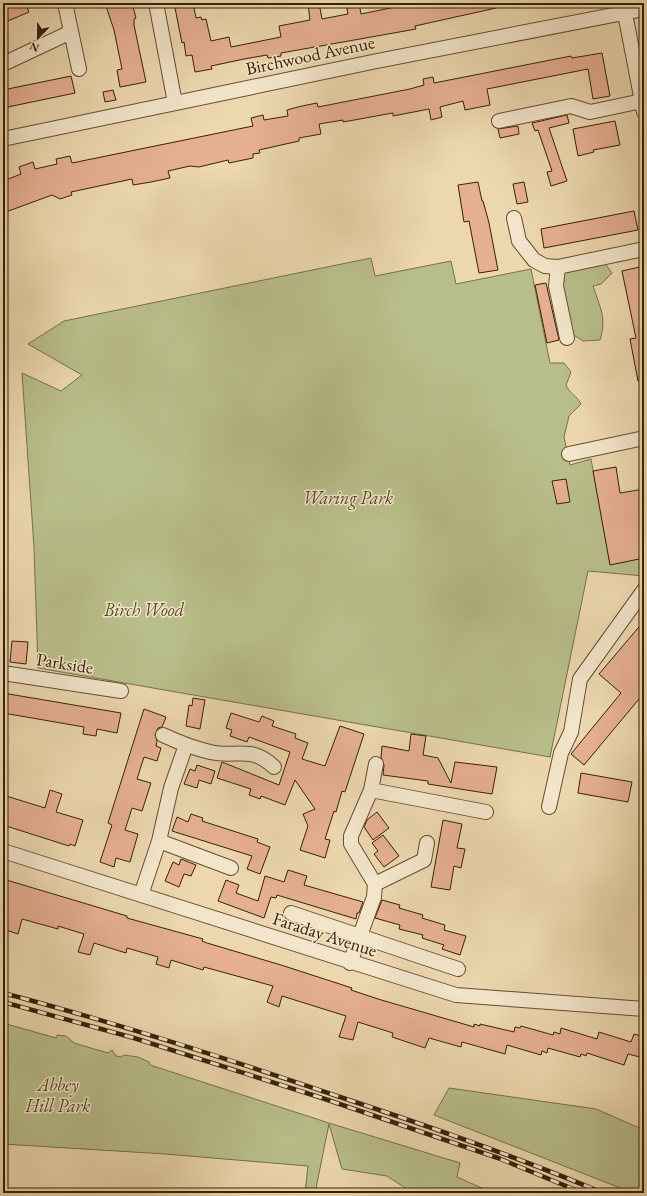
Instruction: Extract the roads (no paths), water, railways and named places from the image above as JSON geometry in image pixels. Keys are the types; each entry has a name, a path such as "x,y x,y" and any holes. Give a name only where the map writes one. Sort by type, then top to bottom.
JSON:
{"street":[{"path":"65,3 79,69"},
{"path":"156,3 175,103"},
{"path":"499,121 571,106 590,112 643,107 624,8"},
{"name":"Birchwood Avenue","path":"3,139 624,8 644,9"},
{"path":"3,64 71,32"},
{"path":"514,218 519,241 534,260 545,266 558,267 644,249"},
{"path":"558,267 556,286 567,338"},
{"path":"569,454 644,438"},
{"path":"549,807 561,752 571,732 580,679 644,590"},
{"name":"Parkside","path":"3,673 121,691"},
{"path":"163,736 186,745 211,752 228,754 251,752 265,758 274,767"},
{"path":"141,895 159,842 171,788 186,745"},
{"path":"350,963 374,897 376,884 351,844 350,836 370,790 376,764"},
{"path":"370,790 486,812"},
{"path":"159,842 230,868"},
{"path":"376,884 424,860 427,843"},
{"name":"Faraday Avenue","path":"3,851 350,963 456,995 644,1009"},
{"path":"291,913 458,969"}],"railway":[{"path":"3,993 132,1029 217,1056 474,1143 603,1193"},
{"path":"3,1002 134,1038 322,1098 498,1158 583,1193"}],"park label":[{"name":"Waring Park","path":"348,497"},
{"name":"Birch Wood","path":"144,609"},
{"name":"Abbey Hill Park","path":"58,1094"}]}
